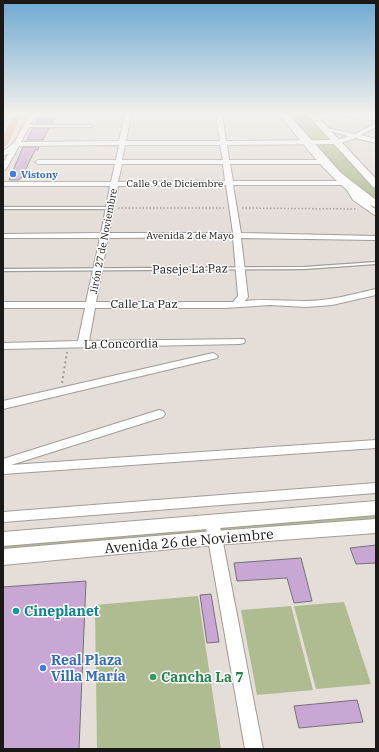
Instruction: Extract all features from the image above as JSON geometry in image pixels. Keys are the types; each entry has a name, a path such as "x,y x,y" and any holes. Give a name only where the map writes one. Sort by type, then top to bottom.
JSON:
{"main road":[{"path":"314,149 346,183 376,204"},
{"path":"343,149 376,185"},
{"name":"Avenida 26 de Noviembre","path":"3,557 376,508"},
{"name":"Avenida 26 de Noviembre","path":"3,539 213,530 376,526"}],"street":[{"path":"5,166 13,149"},
{"name":"Jirón 27 de Noviembre","path":"83,344 121,149"},
{"path":"225,149 237,235 243,297 237,303"},
{"path":"38,162 326,162"},
{"path":"346,183 356,198 376,214"},
{"name":"Calle 9 de Diciembre","path":"3,184 346,183"},
{"name":"Avenida 2 de Mayo","path":"3,236 237,235 376,238"},
{"name":"Calle La Paz","path":"3,305 237,303 318,304 376,292"},
{"name":"La Concordia","path":"3,346 240,341"},
{"path":"3,405 213,356"},
{"path":"3,463 159,414"},
{"path":"3,470 376,444"},
{"path":"3,517 376,488"},
{"path":"213,530 254,749"}],"lane":[{"path":"3,208 109,208"},
{"name":"Paseje La Paz","path":"3,270 304,268 376,263"}],"path":[{"path":"5,166 38,162"},
{"path":"60,391 68,344"}],"green space":[{"path":"319,149 340,149 376,188 376,199 345,178"},
{"path":"376,513 376,519 3,552 3,545"},
{"name":"Cancha La 7","path":"198,596 221,749 97,749 95,605"},
{"path":"344,602 371,684 316,689 294,606"},
{"path":"291,606 313,690 257,695 241,610"}],"building":[{"path":"22,149 38,149 35,150 19,180 9,180"},
{"path":"376,545 376,563 356,564 350,548"},
{"path":"301,558 312,601 294,603 287,578 237,581 234,563"},
{"name":"Real Plaza Villa María","path":"86,581 79,749 3,749 3,587"},
{"path":"211,594 219,642 207,643 200,595"},
{"path":"357,700 363,722 299,728 294,706"}],"place":[{"name":"Vistony","path":"13,174"},
{"name":"Cineplanet","path":"16,611"},
{"name":"Real Plaza Villa María","path":"43,668"},
{"name":"Cancha La 7","path":"153,677"}]}
